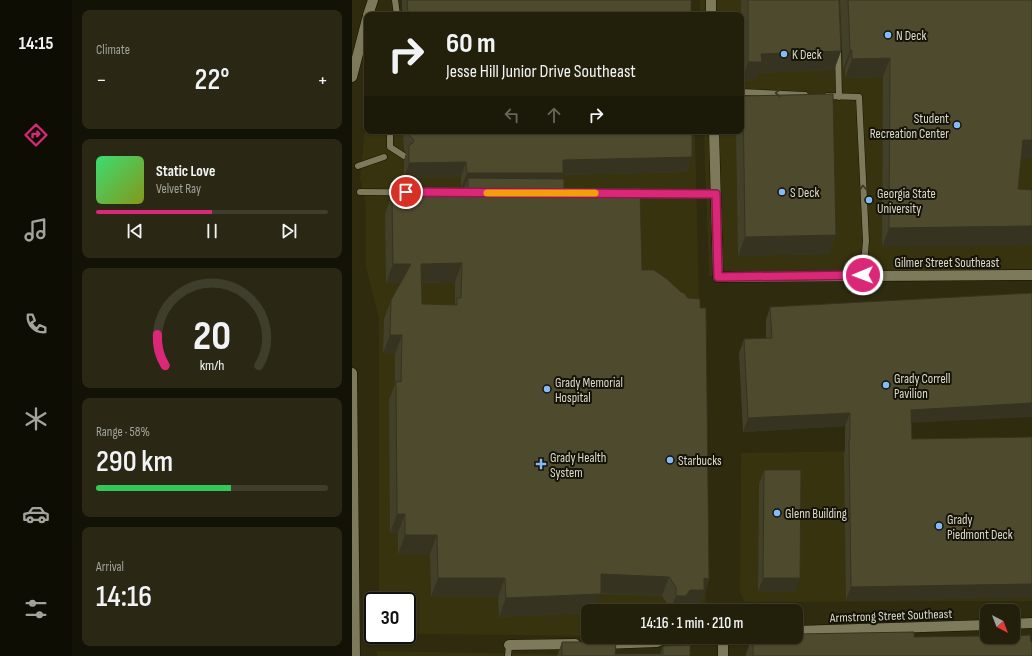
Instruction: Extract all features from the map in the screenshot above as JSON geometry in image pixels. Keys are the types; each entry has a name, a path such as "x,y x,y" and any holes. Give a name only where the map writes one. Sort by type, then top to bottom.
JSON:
{"street":[{"path":"710,0 711,12"},
{"path":"352,77 364,31"},
{"path":"714,134 716,194"},
{"name":"Gilmer Street Southeast","path":"716,194 718,277 1032,275"},
{"path":"352,373 355,656"},
{"path":"1020,624 1032,624"},
{"name":"Armstrong Street Southeast","path":"803,631 980,625"},
{"path":"509,645 589,644"},
{"path":"723,644 723,656"}],"lane":[{"path":"395,0 397,12"},
{"path":"837,45 838,97"},
{"path":"744,92 816,95"},
{"path":"823,96 859,97 866,241 863,275"},
{"path":"390,134 390,147 404,156"},
{"path":"358,166 384,157"},
{"path":"360,192 478,193"},
{"path":"627,193 716,194"},
{"path":"508,656 509,645"}],"shaded area":[{"name":"Georgia State University","path":"700,0 1032,0 1032,269 709,276 704,134 744,134 744,12 700,12"},
{"name":"Grady Health System","path":"365,134 695,134 706,604 581,604 581,636 416,634 416,592 379,592 379,318 366,267 366,206 360,178"},
{"name":"Grady Piedmont Deck","path":"1032,448 1032,601 745,602 740,593 741,453"},
{"path":"377,651 644,656 377,656"}],"building":[{"path":"407,0 691,0 691,12 408,12"},
{"name":"K Deck","path":"748,0 839,0 841,51 761,54 762,62 748,62"},
{"name":"Student Recreation Center","path":"848,0 1032,0 1032,140 1023,140 1018,189 1032,190 1032,226 889,228 890,58 852,59 852,50 850,51"},
{"name":"S Deck","path":"833,94 836,235 745,237 744,96"},
{"path":"692,134 692,157 563,160 563,173 467,173 466,162 409,163 409,145 413,143 414,140 409,135"},
{"name":"Grady Health System","path":"468,178 564,179 564,189 640,188 642,270 654,270 684,293 688,298 700,299 700,308 706,308 709,579 704,578 704,590 690,590 686,596 676,596 676,587 669,577 601,574 601,594 506,598 505,578 438,578 437,535 405,535 405,514 397,514 396,381 401,382 402,335 390,335 391,300 411,264 393,264 392,195 468,194","holes":["462,263 461,298 457,298 457,305 422,304 421,264"]},
{"path":"1032,293 1032,403 911,410 912,439 1032,437 1032,584 851,587 850,413 748,418 744,339 772,338 770,307"},
{"name":"Glenn Building","path":"764,470 801,470 800,578 763,578"},
{"path":"914,632 914,637 980,636 980,644 1020,644 1020,636 1030,635 1032,642 1032,656 753,656 753,644 803,644 803,634"},
{"path":"562,642 581,642 581,644 616,644 615,654 663,654 663,646 690,645 690,656 562,656"}],"slow traffic":[{"path":"487,193 595,193"}],"place":[{"name":"N Deck","path":"888,35"},
{"name":"K Deck","path":"784,54"},
{"name":"Student Recreation Center","path":"957,125"},
{"name":"S Deck","path":"782,192"},
{"name":"Georgia State University","path":"869,200"},
{"name":"Grady Correll Pavilion","path":"886,385"},
{"name":"Grady Memorial Hospital","path":"547,389"},
{"name":"Starbucks","path":"670,460"},
{"name":"Grady Health System","path":"541,464"},
{"name":"Glenn Building","path":"777,513"},
{"name":"Grady Piedmont Deck","path":"939,526"}],"route":[{"path":"406,192 716,194 718,277 863,275"}]}
